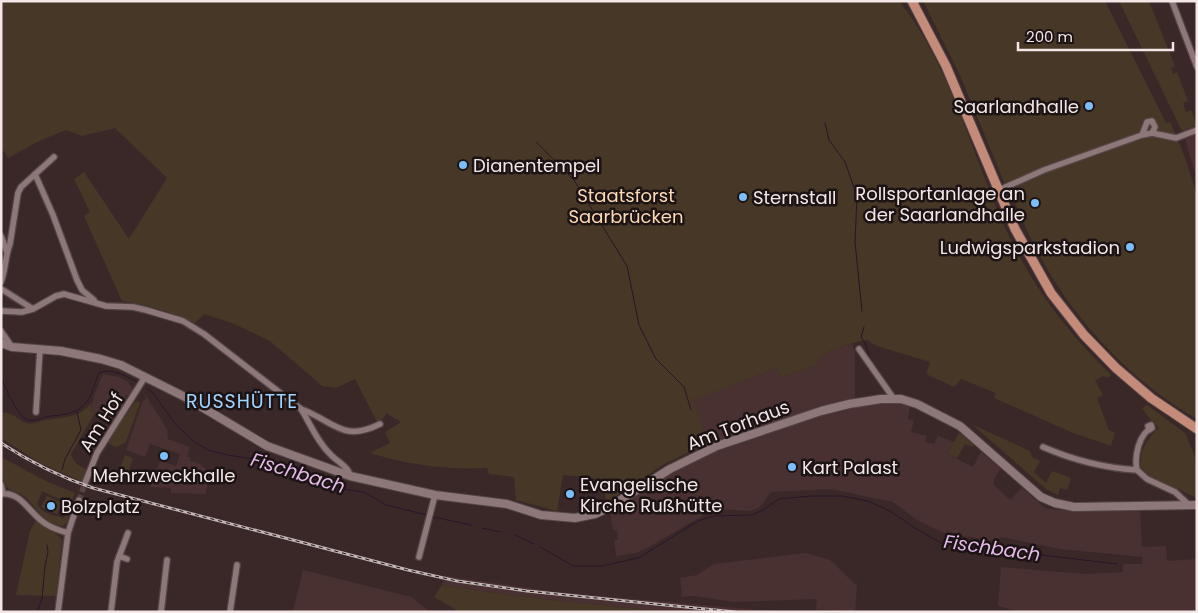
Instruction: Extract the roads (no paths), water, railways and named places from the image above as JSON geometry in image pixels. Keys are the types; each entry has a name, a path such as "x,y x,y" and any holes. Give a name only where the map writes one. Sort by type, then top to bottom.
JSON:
{"main road":[{"path":"906,1 916,11"},
{"path":"912,1 946,66 1015,229 1051,293 1098,351 1130,381 1168,411 1197,429"},
{"name":"Am Torhaus","path":"1,343 12,347 61,352 109,361 144,380 185,397 267,446 350,476 435,495 501,503 535,514 563,518 587,516 603,510 670,468 718,446 822,411 857,402 894,399 917,404 960,426 1041,497 1055,504 1074,507 1193,505"}],"street":[{"path":"1172,1 1197,67"},
{"path":"1142,135 1147,122 1152,122 1155,127 1152,133"},
{"path":"999,190 1044,170 1142,135 1152,133 1176,138 1197,130"},
{"path":"1,282 6,270 7,252 18,193 34,174 54,157"},
{"path":"34,174 82,290 100,304"},
{"path":"1,236 7,252"},
{"path":"3,290 33,309"},
{"path":"1,311 22,312 33,309 60,294 114,307 139,308 188,323 301,409 315,415 331,426 356,432 364,431 380,424"},
{"path":"1,331 12,347"},
{"path":"36,412 40,349"},
{"path":"859,349 894,399"},
{"name":"Am Hof","path":"84,483 97,453 144,380"},
{"path":"301,409 319,442 349,470 350,476"},
{"path":"1137,470 1136,455 1149,430"},
{"path":"1043,447 1089,464 1137,470 1193,505"},
{"path":"1,485 2,494 13,495 21,500 45,524 68,533"},
{"path":"419,557 435,495"},
{"path":"58,612 68,533 79,500"},
{"path":"111,612 119,556 128,533"},
{"path":"119,556 127,559"},
{"path":"161,612 167,560"},
{"path":"230,612 237,565"}],"waterway":[{"path":"825,123 829,140 845,162 857,196 855,242 862,311"},
{"path":"536,142 574,180 627,266 639,325 656,359 684,387 691,410"},
{"path":"864,327 861,337 869,356"},
{"name":"Fischbach","path":"1,378 17,410 24,418 32,420 63,415 80,409 88,400 99,373 104,371 124,375 138,382"},
{"name":"Fischbach","path":"146,388 153,393 176,425 196,443 208,450 254,459 306,478 343,489 364,492 386,505 427,515"},
{"path":"62,470 65,459 81,430 77,412"},
{"name":"Fischbach","path":"540,547 573,566 601,566 640,557 698,521 713,516 752,515 779,499 842,496 868,501 890,511 941,543 1117,564"},
{"name":"Fischbach","path":"433,517 471,525"},
{"name":"Fischbach","path":"482,528 500,532"},
{"name":"Fischbach","path":"515,535 534,544"},
{"path":"37,612 42,599 48,552 47,545"}],"tunnel":[{"path":"79,500 85,483"}],"railway":[{"path":"1,443 46,469 93,488 408,570 457,581 527,591 735,612"}],"place":[{"name":"Saarlandhalle","path":"1089,106"},
{"name":"Dianentempel","path":"463,165"},
{"name":"Sternstall","path":"743,197"},
{"name":"Rollsportanlage an der Saarlandhalle","path":"1035,203"},
{"name":"Ludwigsparkstadion","path":"1130,247"},
{"name":"Mehrzweckhalle","path":"164,456"},
{"name":"Kart Palast","path":"792,467"},
{"name":"Evangelische Kirche Rußhütte","path":"570,494"},
{"name":"Bolzplatz","path":"51,506"}],"district":[{"name":"RUSSHÜTTE","path":"242,401"}],"park label":[{"name":"Staatsforst Saarbrücken","path":"626,205"}]}
